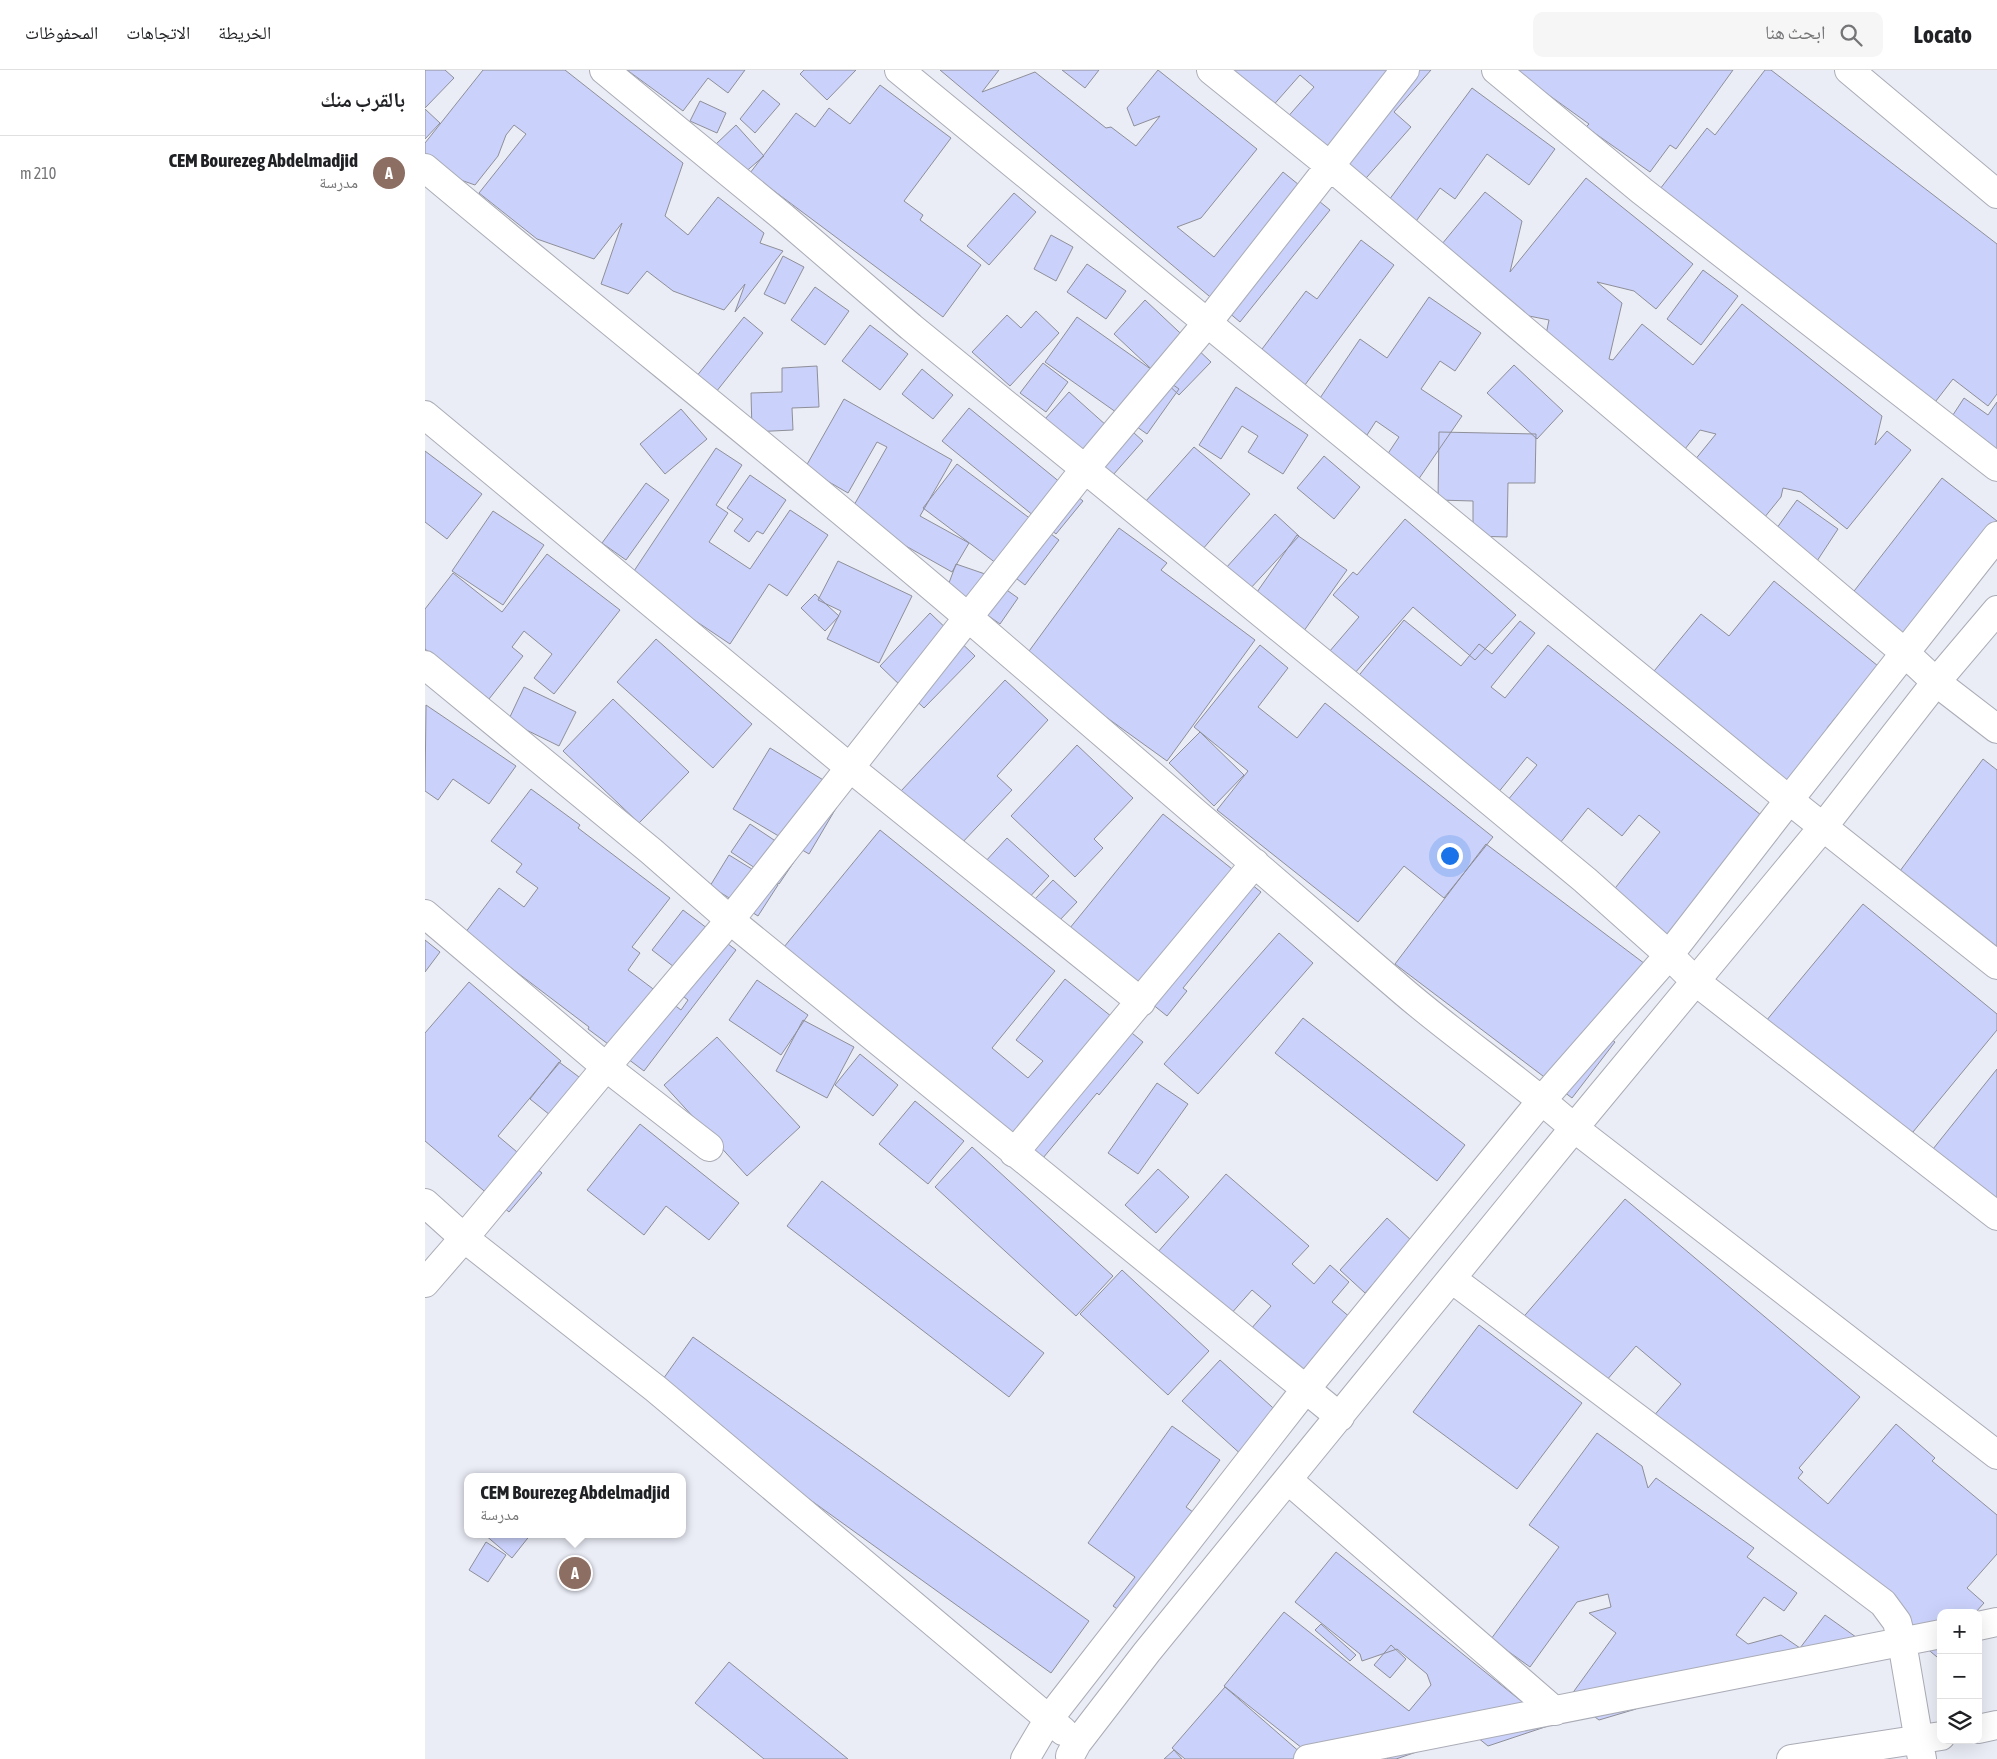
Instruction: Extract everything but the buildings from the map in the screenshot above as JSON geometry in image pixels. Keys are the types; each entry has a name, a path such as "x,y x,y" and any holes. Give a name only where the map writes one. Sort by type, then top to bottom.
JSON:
{"street":[{"path":"604,70 783,216 911,327 1084,470 1369,701 1585,880 1669,954 1695,980 1997,1216"},
{"path":"899,70 1789,800 1997,966"},
{"path":"1211,70 1330,166 1905,653 1936,682 1997,729"},
{"path":"425,1283 730,920 1084,470 1207,322 1405,70"},
{"path":"1496,70 1642,191 1997,467"},
{"path":"1849,70 1997,194"},
{"path":"425,168 969,618 1409,996 1542,1100 1574,1128 1997,1455"},
{"path":"425,415 849,767 1141,1002"},
{"path":"1025,1759 1049,1720 1305,1390 1542,1100 1669,954 1997,536"},
{"path":"1075,1753 1147,1652 1695,980 1823,826 1936,682 1997,610"},
{"path":"425,665 651,851 730,920 1339,1416"},
{"path":"1015,1153 1255,863"},
{"path":"425,914 606,1067 709,1147"},
{"path":"425,1203 464,1238 656,1389 1049,1720 1075,1753"},
{"path":"1452,1279 1883,1603 1897,1622 1927,1745 1791,1759"},
{"path":"1288,1480 1555,1711"},
{"path":"1982,1625 1997,1622"},
{"path":"1307,1759 1937,1635"},
{"path":"1982,1728 1997,1725"},
{"path":"1034,1759 1046,1755 1075,1753"}],"place":[{"name":"CEM Bourezeg Abdelmadjid","path":"575,1573"}]}
